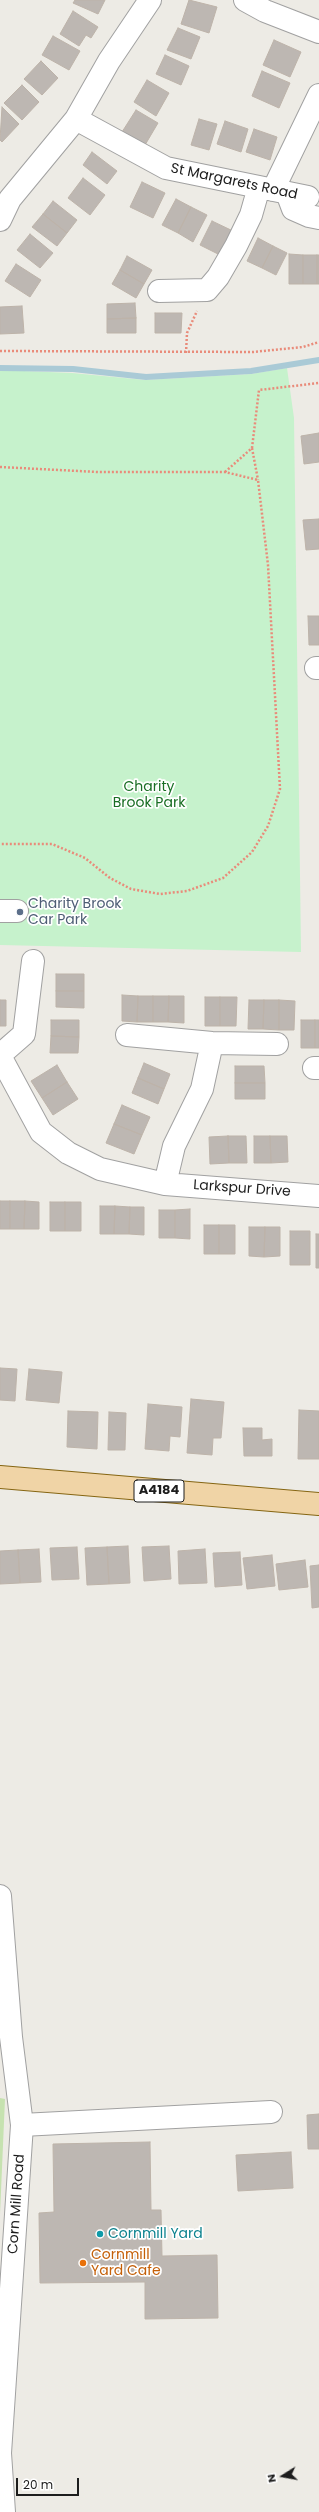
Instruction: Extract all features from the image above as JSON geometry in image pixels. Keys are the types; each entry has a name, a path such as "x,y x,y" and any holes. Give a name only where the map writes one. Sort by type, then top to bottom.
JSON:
{"main road":[{"name":"A4184","path":"0,1477 319,1504"}],"street":[{"path":"0,220 5,196 76,119 109,61 150,0"},
{"path":"246,0 265,11 319,32"},
{"path":"159,291 207,290 218,277 236,246 251,215 282,192 319,95"},
{"name":"St Margarets Road","path":"76,119 166,168 282,192"},
{"path":"282,192 294,209 309,216 319,218"},
{"path":"0,1055 24,1034 33,961"},
{"path":"127,1035 212,1043 276,1044"},
{"path":"165,1184 174,1146 202,1088 212,1043"},
{"name":"Larkspur Drive","path":"0,1055 42,1132 68,1153 100,1169 165,1184 319,1196"},
{"name":"Corn Mill Road","path":"0,1896 11,2038 22,2125 0,2453 4,2512"},
{"path":"22,2125 271,2112"}],"path":[{"path":"186,352 187,333 207,290"},
{"path":"0,352 253,352 303,347 319,342"},
{"path":"0,844 52,844 85,858 110,878 131,889 160,894 187,891 223,878 252,852 268,826 280,789 268,565 258,480 252,448 259,390 319,383"},
{"path":"225,472 252,448"},
{"path":"0,466 98,472 225,472 258,480"}],"green space":[{"name":"Charity Brook Park","path":"287,368 294,418 301,952 0,945 0,370 72,373 145,380 251,374"},
{"path":"0,2098 5,2099 0,2214"}],"building":[{"path":"75,0 105,0 98,14 73,3"},
{"path":"189,0 217,7 209,33 181,24"},
{"path":"73,11 98,27 91,38 86,35 79,46 60,34"},
{"path":"178,28 200,37 191,59 167,50"},
{"path":"53,36 80,51 69,70 42,55"},
{"path":"274,40 301,52 290,77 263,65"},
{"path":"165,55 189,66 181,85 156,74"},
{"path":"41,61 58,78 42,95 24,79"},
{"path":"262,71 290,83 279,108 252,96"},
{"path":"147,80 169,93 156,116 134,102"},
{"path":"22,85 39,102 22,120 4,103"},
{"path":"2,107 19,124 2,142 0,140"},
{"path":"136,110 158,123 145,145 122,132"},
{"path":"199,119 217,124 209,150 191,145"},
{"path":"225,121 248,129 241,152 217,144"},
{"path":"254,129 277,137 270,160 246,152"},
{"path":"92,152 117,171 107,184 83,165"},
{"path":"83,178 105,195 90,215 68,198"},
{"path":"142,182 165,193 153,218 130,207"},
{"path":"176,199 191,207 178,233 162,225"},
{"path":"53,201 77,220 67,233 43,214"},
{"path":"191,207 207,215 193,242 178,233"},
{"path":"43,214 67,233 57,246 32,227"},
{"path":"212,221 235,232 222,256 200,245"},
{"path":"30,234 53,253 40,268 17,250"},
{"path":"258,238 273,246 262,268 247,261"},
{"path":"273,246 287,253 276,275 262,268"},
{"path":"289,254 303,255 303,284 289,284"},
{"path":"303,255 317,255 317,284 303,284"},
{"path":"317,255 319,255 319,284 317,284"},
{"path":"127,256 152,270 144,284 120,270"},
{"path":"16,264 41,280 30,297 5,281"},
{"path":"120,270 144,284 136,298 112,284"},
{"path":"135,303 136,318 107,319 107,304"},
{"path":"22,306 24,333 0,334 0,307"},
{"path":"155,313 182,313 181,333 155,333"},
{"path":"136,318 136,333 107,333 107,319"},
{"path":"319,433 319,462 304,464 301,436"},
{"path":"319,519 319,549 306,550 303,520"},
{"path":"308,616 319,616 319,645 309,645"},
{"path":"56,974 84,974 84,991 56,991"},
{"path":"56,991 84,991 84,1008 56,1007"},
{"path":"122,995 138,996 137,1022 122,1021"},
{"path":"138,996 153,996 153,1022 137,1022"},
{"path":"153,996 169,996 168,1022 153,1022"},
{"path":"169,996 184,996 184,1023 168,1022"},
{"path":"205,997 220,997 220,1026 205,1026"},
{"path":"220,997 237,997 236,1026 220,1026"},
{"path":"0,1000 6,1000 6,1026 0,1026"},
{"path":"249,1000 264,1000 263,1029 248,1029"},
{"path":"264,1000 279,1000 279,1030 263,1029"},
{"path":"279,1000 295,1001 294,1030 279,1030"},
{"path":"51,1020 79,1020 79,1037 51,1036"},
{"path":"301,1020 315,1020 315,1048 301,1048"},
{"path":"315,1020 319,1020 319,1048 315,1048"},
{"path":"51,1036 79,1037 78,1053 50,1053"},
{"path":"144,1063 170,1074 164,1089 138,1078"},
{"path":"57,1065 67,1082 42,1098 31,1081"},
{"path":"235,1066 264,1066 265,1083 235,1083"},
{"path":"138,1078 164,1089 158,1104 132,1093"},
{"path":"67,1082 78,1099 53,1115 42,1098"},
{"path":"235,1083 265,1083 265,1099 235,1099"},
{"path":"122,1105 150,1117 142,1135 114,1124"},
{"path":"114,1124 142,1135 134,1154 106,1143"},
{"path":"228,1136 246,1136 247,1163 229,1163"},
{"path":"228,1136 229,1163 210,1164 209,1137"},
{"path":"254,1136 270,1136 271,1163 254,1163"},
{"path":"270,1136 287,1136 288,1162 271,1163"},
{"path":"0,1201 10,1201 10,1229 0,1229"},
{"path":"10,1201 25,1201 24,1229 10,1229"},
{"path":"25,1201 39,1202 39,1229 24,1229"},
{"path":"50,1202 65,1202 65,1231 50,1231"},
{"path":"65,1202 81,1202 81,1231 65,1231"},
{"path":"100,1206 115,1206 114,1234 100,1234"},
{"path":"115,1206 130,1207 129,1234 114,1234"},
{"path":"130,1207 144,1207 144,1235 129,1234"},
{"path":"190,1209 190,1239 175,1238 175,1210"},
{"path":"159,1210 175,1210 175,1238 159,1238"},
{"path":"204,1225 219,1225 219,1254 204,1254"},
{"path":"219,1225 235,1225 235,1254 219,1254"},
{"path":"249,1227 265,1227 264,1257 249,1256"},
{"path":"265,1227 280,1227 280,1256 264,1257"},
{"path":"290,1231 310,1231 310,1265 290,1265"},
{"path":"316,1234 319,1234 319,1268 316,1268"},
{"path":"0,1368 17,1369 15,1401 0,1400"},
{"path":"29,1369 62,1372 59,1403 26,1400"},
{"path":"191,1399 224,1402 221,1438 213,1438 212,1455 187,1453"},
{"path":"148,1404 182,1407 180,1437 170,1436 169,1451 145,1449"},
{"path":"299,1410 319,1411 319,1459 298,1459"},
{"path":"68,1411 98,1412 97,1449 67,1447"},
{"path":"109,1412 126,1413 125,1450 108,1450"},
{"path":"243,1428 262,1428 262,1440 272,1439 272,1456 244,1456"},
{"path":"128,1546 130,1583 109,1584 107,1547"},
{"path":"169,1546 171,1579 144,1581 142,1547"},
{"path":"77,1547 79,1579 52,1580 50,1548"},
{"path":"107,1547 109,1584 87,1585 85,1548"},
{"path":"39,1549 41,1582 20,1583 18,1550"},
{"path":"205,1549 207,1583 179,1584 178,1551"},
{"path":"18,1550 20,1583 0,1584 0,1551"},
{"path":"240,1552 242,1585 215,1587 213,1553"},
{"path":"272,1555 275,1586 247,1589 243,1558"},
{"path":"305,1560 308,1587 279,1590 276,1564"},
{"path":"319,1565 319,1607 312,1608 310,1566"},
{"path":"319,2114 319,2149 308,2149 307,2115"},
{"name":"Cornmill Yard","path":"150,2142 151,2210 161,2210 162,2256 217,2255 218,2318 145,2319 145,2282 40,2283 39,2213 54,2212 53,2144"},
{"path":"291,2152 293,2188 238,2191 236,2155"}],"waterway":[{"path":"0,368 73,369 146,377 251,371 319,360"}],"place":[{"name":"Charity Brook Car Park","path":"20,912"},
{"name":"Cornmill Yard","path":"100,2234"},
{"name":"Cornmill Yard Cafe","path":"83,2263"}]}
